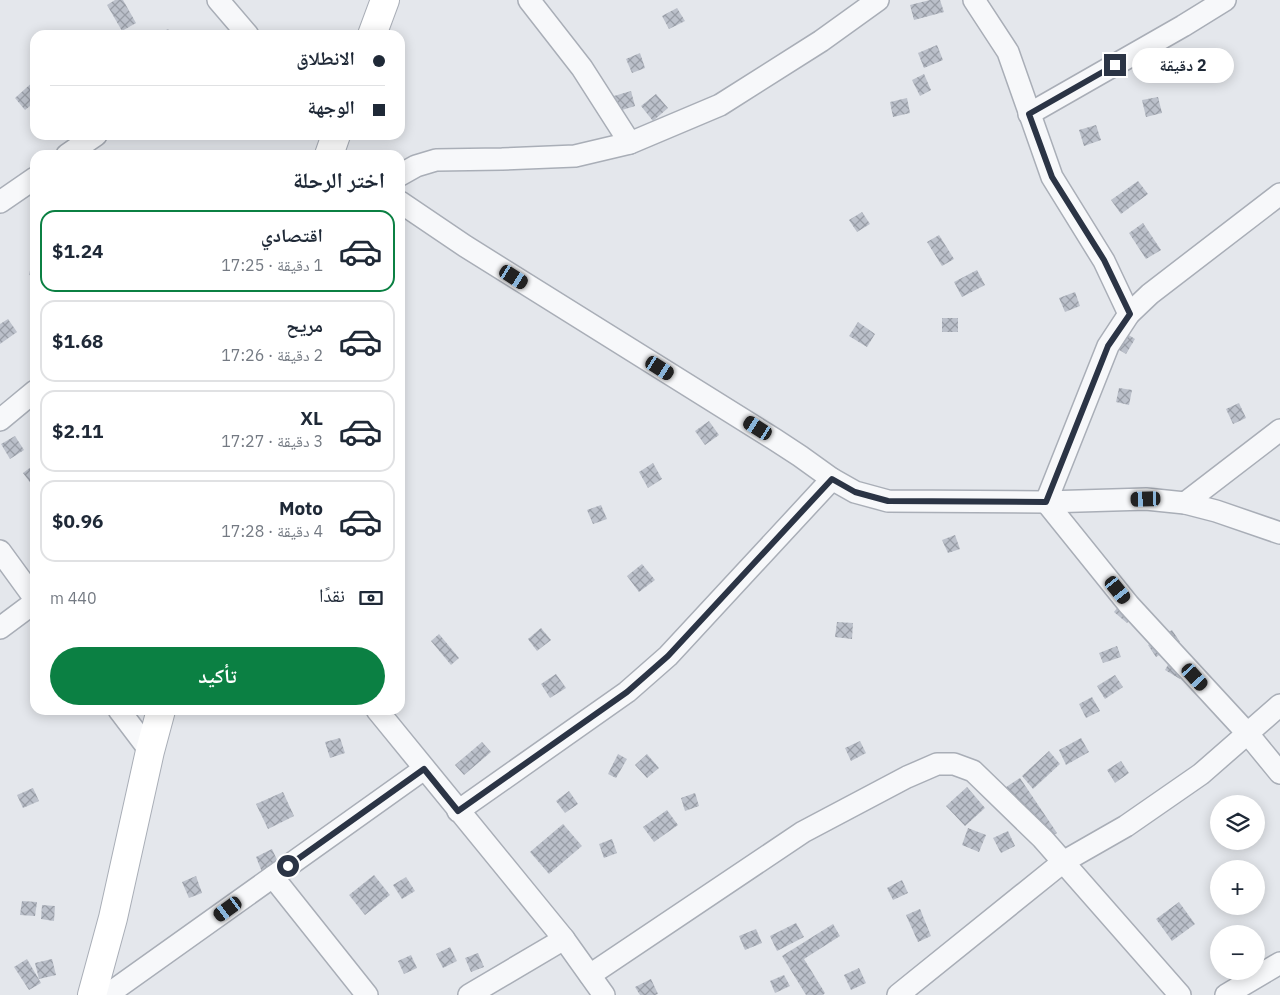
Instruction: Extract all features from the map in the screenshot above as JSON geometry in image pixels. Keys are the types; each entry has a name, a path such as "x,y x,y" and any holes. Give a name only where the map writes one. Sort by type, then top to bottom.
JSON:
{"main road":[{"path":"374,30 385,0"},
{"path":"92,995 113,918 160,715"}],"street":[{"path":"218,0 240,30"},
{"path":"530,0 582,68 630,143"},
{"path":"405,172 416,166 436,160 575,156 630,143 720,105 820,41 878,0"},
{"path":"974,0 1008,52 1052,177 1104,260 1130,314"},
{"path":"1029,114 1225,0"},
{"path":"74,150 89,140"},
{"path":"0,202 30,181"},
{"path":"1046,502 1108,346 1130,314 1150,294 1280,194"},
{"path":"405,205 465,246 774,439 832,479 855,492 888,501 1046,502 1146,499 1185,503 1216,511 1280,533"},
{"path":"0,420 30,395"},
{"path":"1185,503 1280,430"},
{"path":"458,811 627,692 668,656 832,479"},
{"path":"1046,502 1130,605 1248,734 1280,773"},
{"path":"0,551 30,593"},
{"path":"0,628 30,604"},
{"path":"898,995 1063,862 1126,826 1202,774 1280,705"},
{"path":"123,715 150,752"},
{"path":"381,715 564,939 604,995"},
{"path":"590,975 803,832 907,777 937,764 954,764 973,771 1043,839 1180,995"},
{"path":"107,995 424,769"},
{"path":"273,877 366,995"},
{"path":"469,995 564,939"},
{"path":"1226,995 1280,962"}],"building":[{"path":"115,0 123,0 136,23 121,30 107,5"},
{"path":"930,0 940,0 944,12 914,20 910,5"},
{"path":"677,8 685,21 669,29 662,16"},
{"path":"937,45 943,60 924,68 918,53"},
{"path":"640,53 645,68 632,73 626,59"},
{"path":"924,74 931,90 920,96 912,80"},
{"path":"30,84 30,106 25,110 15,98"},
{"path":"631,91 635,106 619,111 614,96"},
{"path":"656,94 668,108 653,121 641,106"},
{"path":"1158,97 1162,113 1146,117 1142,100"},
{"path":"907,98 910,113 893,117 890,102"},
{"path":"1096,125 1101,140 1084,146 1079,130"},
{"path":"1138,181 1148,194 1121,214 1111,200"},
{"path":"862,212 870,224 857,232 849,220"},
{"path":"1143,223 1161,250 1146,259 1129,233"},
{"path":"939,235 954,259 942,266 927,242"},
{"path":"977,270 985,285 962,297 954,282"},
{"path":"1075,292 1080,306 1065,312 1059,298"},
{"path":"942,318 958,318 958,332 942,332"},
{"path":"8,319 17,332 0,344 0,324"},
{"path":"858,322 875,334 867,347 849,336"},
{"path":"1121,330 1135,339 1126,354 1111,345"},
{"path":"1119,388 1132,390 1129,405 1116,402"},
{"path":"1239,403 1246,418 1233,424 1226,409"},
{"path":"709,421 719,435 705,445 695,431"},
{"path":"15,436 24,450 10,459 1,444"},
{"path":"653,463 662,479 648,488 639,472"},
{"path":"30,468 30,482 23,473"},
{"path":"601,505 607,519 593,524 587,510"},
{"path":"955,535 960,549 948,553 942,540"},
{"path":"642,564 655,580 639,592 627,576"},
{"path":"1124,599 1138,610 1127,623 1114,612"},
{"path":"837,622 853,623 852,639 835,637"},
{"path":"541,628 551,640 537,651 528,639"},
{"path":"1172,630 1180,642 1156,657 1148,645"},
{"path":"439,634 459,658 451,665 431,641"},
{"path":"1117,646 1121,657 1103,663 1099,653"},
{"path":"1173,656 1189,665 1180,679 1165,670"},
{"path":"556,674 566,688 550,698 541,684"},
{"path":"1115,675 1123,687 1105,699 1097,686"},
{"path":"1092,697 1100,711 1086,718 1079,704"},
{"path":"340,738 345,753 330,758 325,742"},
{"path":"1081,738 1089,752 1066,765 1059,750"},
{"path":"860,741 866,753 851,761 845,748"},
{"path":"482,742 491,752 464,775 455,765"},
{"path":"1049,751 1060,764 1033,789 1022,776"},
{"path":"618,754 627,759 616,778 608,774"},
{"path":"647,754 659,768 647,778 635,765"},
{"path":"1121,761 1129,773 1115,783 1107,770"},
{"path":"1020,778 1057,833 1035,848 997,793"},
{"path":"967,787 985,808 965,826 946,806"},
{"path":"33,788 39,801 23,808 17,795"},
{"path":"569,791 578,804 565,813 556,801"},
{"path":"283,792 294,816 268,829 256,804"},
{"path":"695,793 699,806 685,811 681,798"},
{"path":"667,810 678,825 654,842 643,827"},
{"path":"563,824 582,846 549,874 530,852"},
{"path":"968,828 986,835 979,852 962,845"},
{"path":"1008,831 1015,846 1001,853 993,838"},
{"path":"612,839 617,853 604,858 599,844"},
{"path":"272,849 279,864 262,872 256,857"},
{"path":"374,875 390,895 365,915 349,895"},
{"path":"196,876 202,893 189,898 182,882"},
{"path":"406,877 415,891 402,899 393,885"},
{"path":"902,880 908,893 893,900 887,888"},
{"path":"22,901 37,902 35,916 20,915"},
{"path":"1179,902 1195,924 1172,941 1156,919"},
{"path":"42,905 55,906 54,921 41,919"},
{"path":"920,909 931,936 918,942 906,915"},
{"path":"796,923 804,937 777,951 770,936"},
{"path":"833,924 840,936 804,959 825,993 823,995 806,995 782,956"},
{"path":"756,929 762,943 745,950 739,936"},
{"path":"450,947 457,961 443,968 436,954"},
{"path":"478,953 484,967 471,972 465,958"},
{"path":"411,955 417,968 404,974 398,961"},
{"path":"27,959 41,983 29,990 14,967"},
{"path":"52,959 56,975 39,979 35,963"},
{"path":"859,968 866,983 851,990 844,975"},
{"path":"784,975 790,986 775,993 770,981"},
{"path":"651,979 658,994 640,995 635,987"}],"route":[{"path":"288,866 424,769 458,811 627,692 668,656 832,479 855,492 888,501 1046,502 1108,346 1130,314 1104,260 1052,177 1029,114 1115,65"}]}
